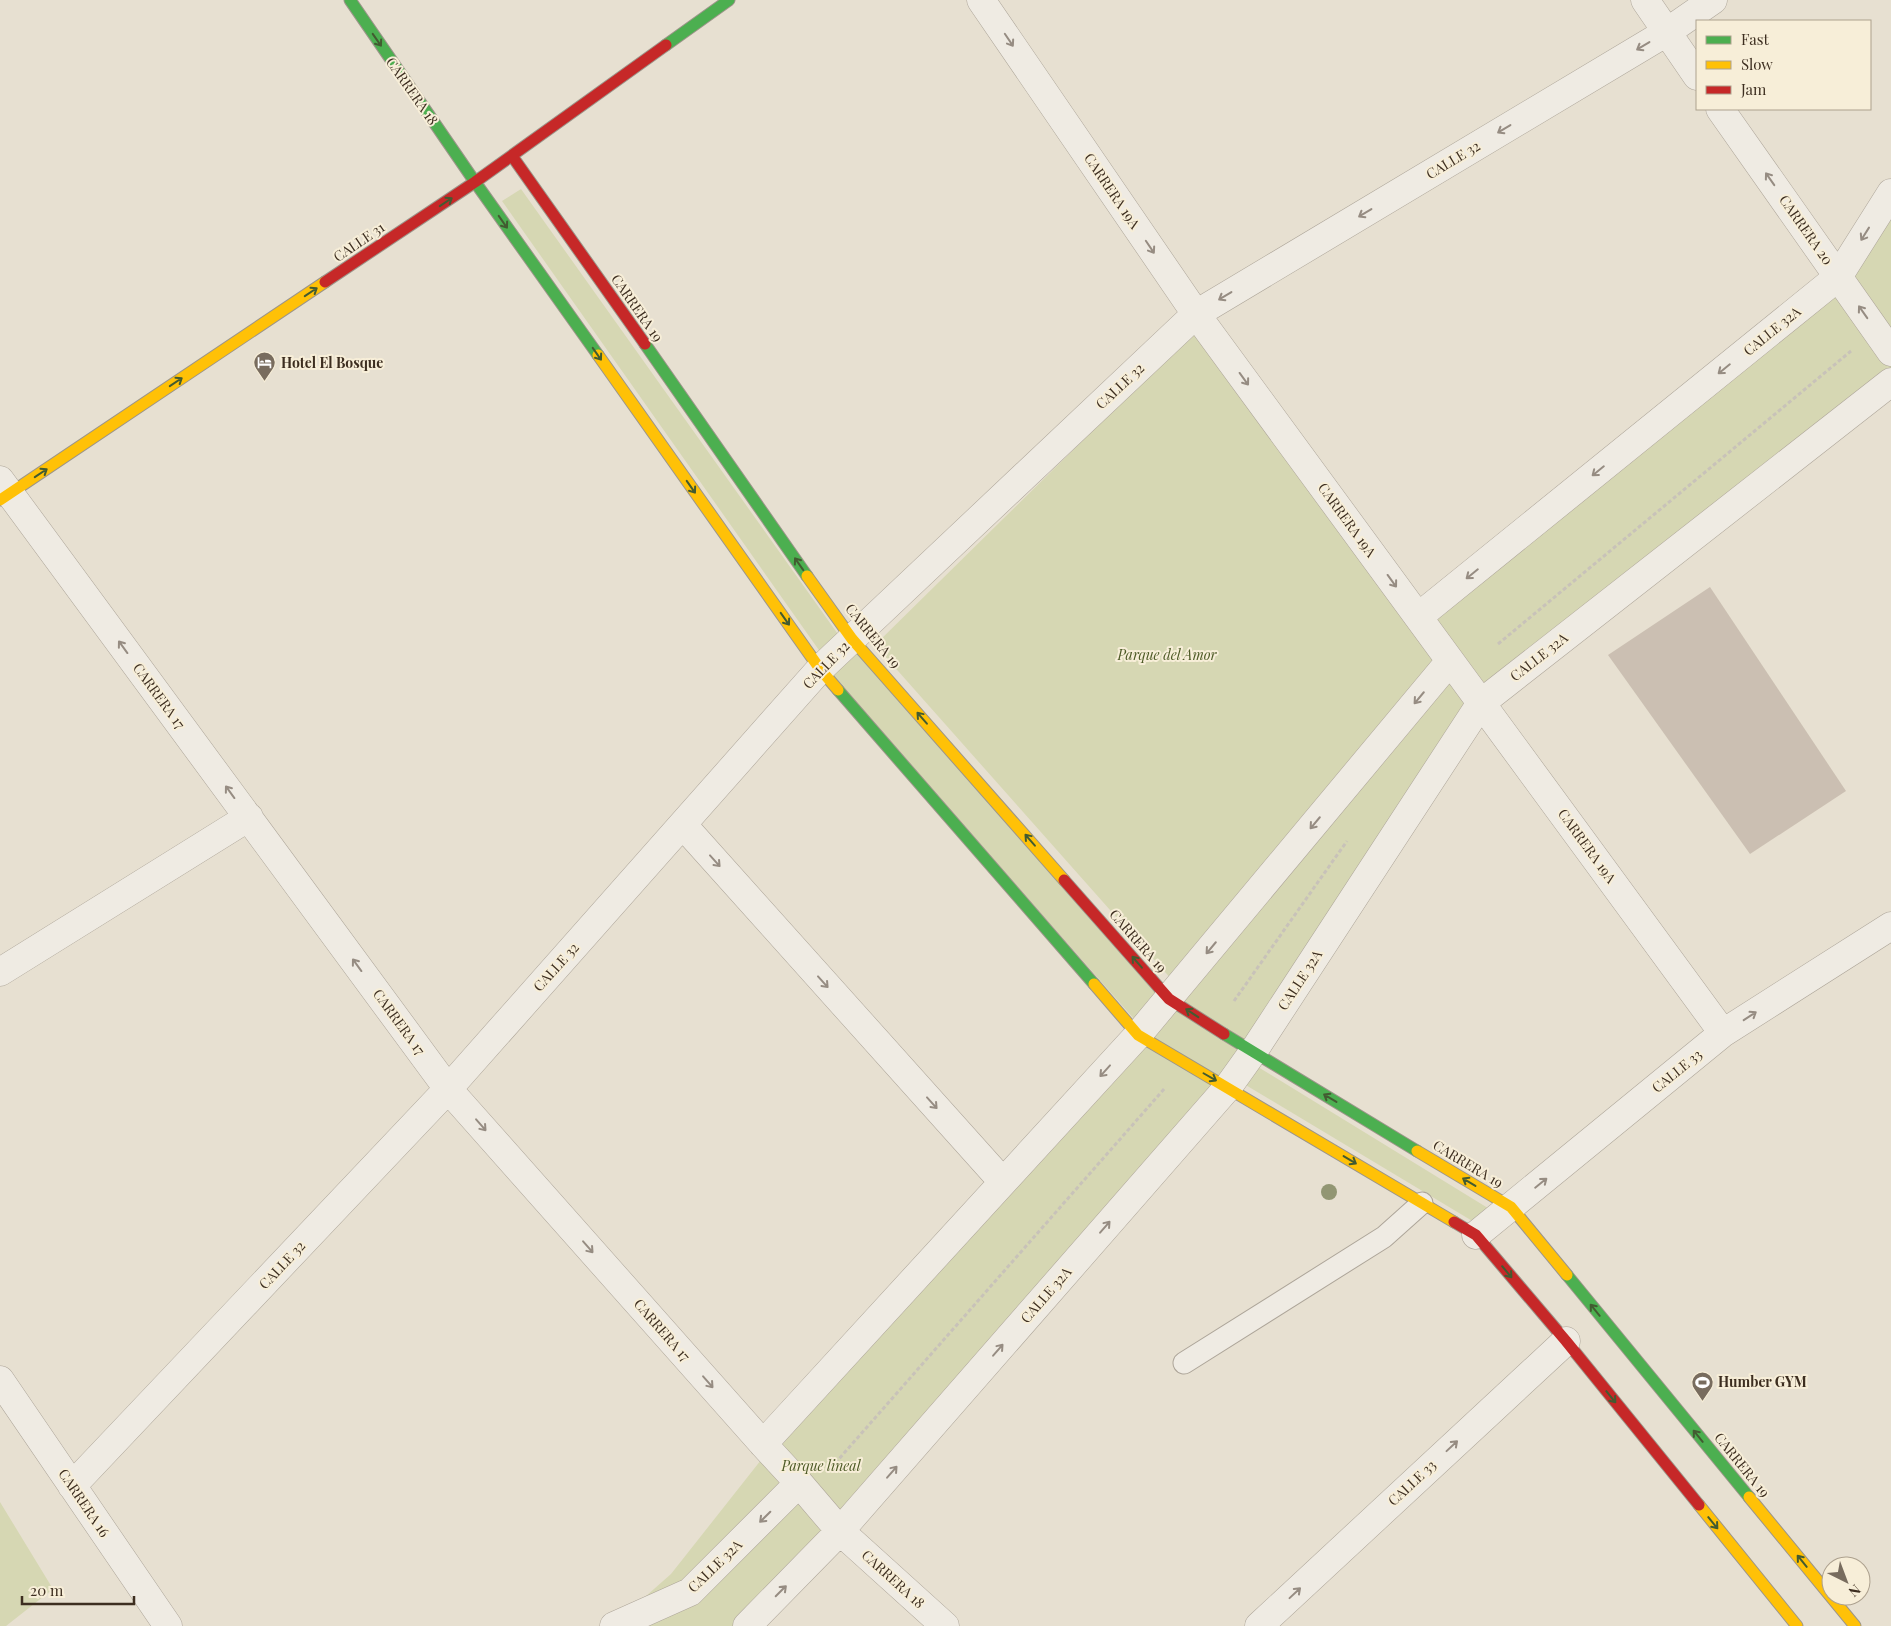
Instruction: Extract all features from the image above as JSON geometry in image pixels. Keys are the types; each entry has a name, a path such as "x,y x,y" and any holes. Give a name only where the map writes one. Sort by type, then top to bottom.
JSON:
{"main road":[{"name":"CARRERA 18","path":"350,0 475,182"},
{"name":"CALLE 31","path":"3,491 475,182 729,0"},
{"name":"CARRERA 19","path":"512,156 852,638 1169,999 1253,1052 1511,1207 1855,1626"},
{"path":"475,182 820,669 1138,1035 1476,1235 1566,1341 1796,1626"}],"street":[{"name":"CARRERA 19A","path":"981,0 1196,314 1724,1033"},
{"path":"1644,0 1696,75"},
{"name":"CALLE 32","path":"72,1486 448,1089 820,669 1196,314 1666,32 1714,0"},
{"name":"CARRERA 20","path":"1721,110 1891,352"},
{"name":"CALLE 32A","path":"1418,617 1838,277 1891,193"},
{"name":"CALLE 32A","path":"747,1626 840,1531 1228,1087 1253,1052 1481,703 1891,382"},
{"name":"CARRERA 17","path":"3,491 248,817 448,1089 762,1444 804,1488 840,1531"},
{"path":"762,1444 1138,1035 1456,669"},
{"path":"0,972 248,817"},
{"path":"682,824 1003,1182"},
{"name":"CALLE 33","path":"1476,1235 1724,1033 1891,926"},
{"name":"CALLE 33","path":"1259,1626 1566,1341"},
{"name":"CARRERA 16","path":"0,1380 168,1626"},
{"name":"CALLE 32A","path":"614,1626 690,1592 804,1488"},
{"name":"CARRERA 18","path":"840,1531 945,1626"}],"lane":[{"path":"1184,1363 1384,1237 1422,1203"}],"path":[{"path":"1456,669 1468,668 1876,330"},
{"path":"1214,1028 1347,840"},
{"path":"804,1488 1186,1064"}],"green space":[{"path":"521,189 840,637 821,653 502,201"},
{"name":"Parque lineal","path":"1891,193 1891,382 1481,703 1253,1052 747,1626 612,1626 671,1574 761,1460 1135,1020 827,671 851,647 1165,1003 1450,661 1418,617 1838,277"},
{"name":"Parque del Amor","path":"1195,330 1436,662 1173,981 875,645"},
{"path":"1258,1067 1496,1213 1479,1225 1244,1084"},
{"path":"0,1502 53,1589 6,1626 0,1626"}],"building":[{"path":"1710,587 1846,791 1750,854 1608,655"}],"traffic: fast":[{"path":"350,0 475,182 598,355"},
{"path":"666,45 729,0"},
{"path":"645,344 807,576"},
{"path":"838,690 1094,984"},
{"path":"1224,1034 1417,1151"},
{"path":"1567,1275 1749,1497"}],"traffic: slow":[{"path":"0,500 325,282"},
{"path":"598,355 820,669 838,690"},
{"path":"807,576 852,639 1064,880"},
{"path":"1094,984 1138,1035 1454,1222"},
{"path":"1417,1151 1511,1207 1567,1275"},
{"path":"1749,1497 1855,1626"},
{"path":"1699,1505 1797,1626"}],"traffic: jam":[{"path":"325,282 475,182 666,45"},
{"path":"512,156 645,344"},
{"path":"1064,880 1169,999 1224,1034"},
{"path":"1454,1222 1476,1235 1566,1341 1699,1505"}],"place":[{"name":"Hotel El Bosque","path":"265,382"},
{"name":"Humber GYM","path":"1702,1401"}]}
